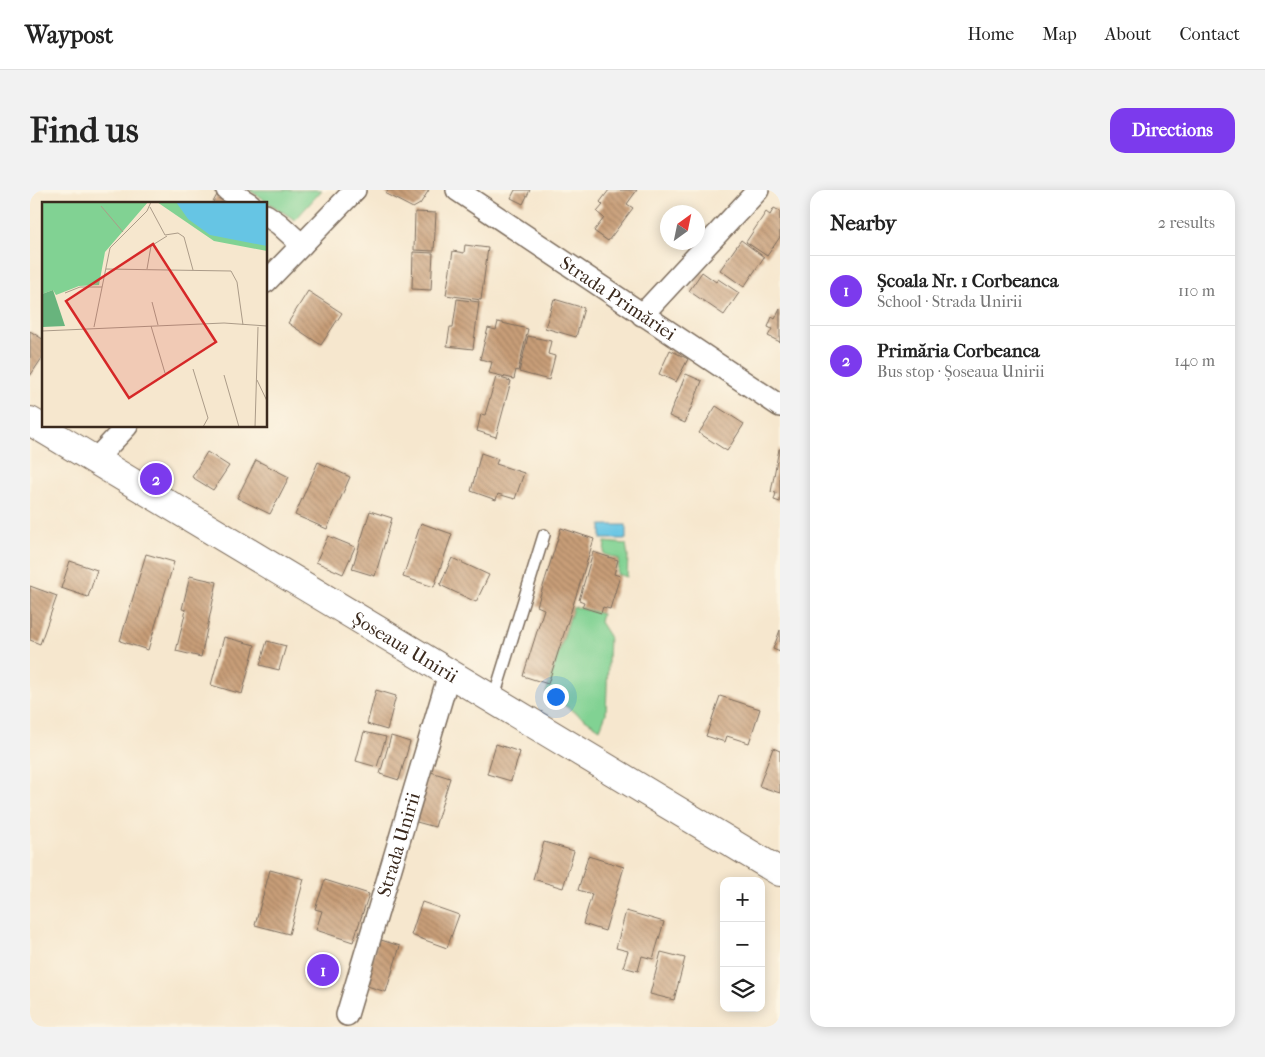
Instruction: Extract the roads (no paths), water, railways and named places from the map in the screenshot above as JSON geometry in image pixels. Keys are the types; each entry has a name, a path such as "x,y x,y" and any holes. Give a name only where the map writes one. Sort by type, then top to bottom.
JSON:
{"main road":[{"name":"Șoseaua Unirii","path":"30,421 780,872"}],"street":[{"path":"227,190 247,202"},
{"path":"268,280 355,190"},
{"name":"Strada Primăriei","path":"457,190 780,406"},
{"path":"642,314 758,190"},
{"path":"268,216 302,245"},
{"path":"95,460 125,428"},
{"name":"Strada Unirii","path":"347,1016 449,674"}],"lane":[{"path":"493,700 544,534"}],"water":[{"path":"601,525 626,525 626,539 601,539"}],"place":[{"name":"Primăria Corbeanca","path":"156,479"},
{"name":"Școala Nr. 1 Corbeanca","path":"323,970"}]}
